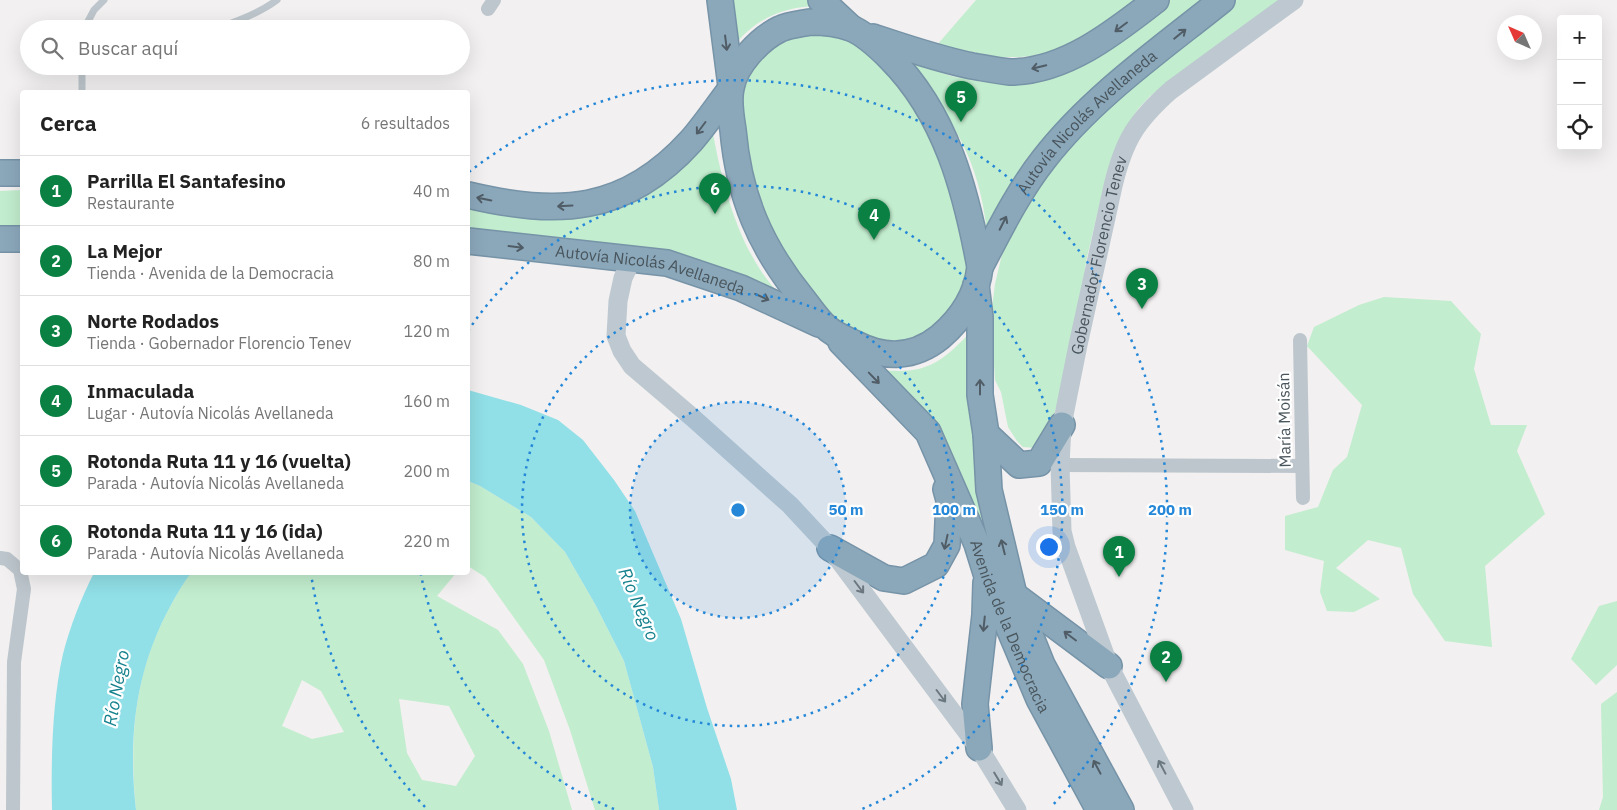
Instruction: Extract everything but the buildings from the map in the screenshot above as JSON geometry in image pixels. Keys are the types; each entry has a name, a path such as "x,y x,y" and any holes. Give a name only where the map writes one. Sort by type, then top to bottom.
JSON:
{"highway":[{"path":"720,0 731,88"},
{"path":"822,0 856,31"},
{"path":"470,195 506,203 555,206 583,205 633,189 673,160 692,140 731,88 749,54 771,34 783,28 810,22 837,24 928,56 1010,72 1033,69 1085,50 1117,30 1156,0"},
{"name":"Autovía Nicolás Avellaneda","path":"470,241 667,264 748,291 827,328 867,350 904,355 933,342 952,326 963,313 970,301 978,276 1021,190 1058,142 1115,87 1222,0"},
{"name":"Avenida de la Democracia","path":"856,31 882,50 896,64 920,95 950,150 966,201 978,276 980,395 986,434 989,490 1014,595 1042,665 1121,810"},
{"name":"Avenida de la Democracia","path":"731,88 734,146 741,180 750,211 764,242 773,259 827,328 928,432 977,544 987,576 1039,699 1099,810"},
{"path":"0,173 20,173"},
{"path":"0,239 20,239"},
{"path":"986,434 1019,465 1039,463 1062,425"},
{"path":"830,548 884,578 904,581 936,565 947,545 949,500 940,460"},
{"path":"979,748 975,704 985,615 987,576"},
{"path":"1014,595 1109,666"}],"street":[{"name":"Gobernador Florencio Tenev","path":"1109,666 1080,588 1062,531 1060,465 1062,425 1119,162 1134,128 1150,108 1171,90 1294,0"},
{"path":"632,259 623,278 618,301 616,336 622,351 632,366 790,505 830,548 979,748 1017,810"},
{"name":"María Moisán","path":"1300,340 1303,498"},
{"path":"1060,465 1302,466"},
{"path":"0,558 7,559 20,570"},
{"path":"13,810 14,662 24,589 21,575"},
{"path":"1109,666 1178,808"}],"lane":[{"path":"89,20 94,10 104,0"},
{"path":"237,20 277,0"},
{"path":"82,75 82,90"}],"green space":[{"path":"726,0 812,0 819,6 794,8 771,16 751,28 734,46"},
{"path":"976,0 1141,0 1100,30 1057,50 1040,55 996,57 937,45"},
{"path":"1169,0 1203,0 987,232 978,182 970,161 951,122 908,63 910,59 951,76 982,82 1015,83 1107,49"},
{"path":"1237,0 1280,0 1150,96 1129,123 1107,173 1087,257 1064,384 1055,411 1053,430 1036,448 1023,447 1008,427 1001,392 995,380 991,316 995,284 1003,250 1013,222 1064,146 1154,67"},
{"path":"823,30 860,47 903,89 916,107 947,167 967,262 965,279 960,296 952,310 923,336 897,343 871,341 833,319 806,290 759,208 739,100 752,63 776,40"},
{"path":"713,134 730,205 743,239 765,277 780,295 578,241 470,228 470,204 634,200 677,174"},
{"path":"20,190 20,225 0,225 0,191"},
{"path":"1384,297 1451,301 1481,334 1474,369 1491,425 1527,425 1517,451 1545,514 1485,566 1492,647 1445,641 1413,594 1401,548 1368,540 1336,568 1380,599 1354,612 1327,611 1320,592 1324,561 1285,550 1285,516 1318,507 1333,470 1347,457 1362,405 1307,346 1314,327 1359,305"},
{"path":"967,336 966,381 980,500 996,567 882,370 920,369 938,361"},
{"path":"470,482 531,517 565,552 595,604 624,661 653,767 659,810 595,810 570,730 544,660 485,577 470,567"},
{"path":"189,575 454,575 437,596 498,630 523,664 549,731 572,810 136,810 133,756 137,705 149,655 173,601","holes":["302,680 321,691 344,732 312,739 282,726","399,699 449,706 475,756 456,786 422,780 407,753"]},
{"path":"1617,601 1617,665 1596,685 1571,659 1599,606"},
{"path":"1617,692 1617,810 1599,810 1603,797 1601,704"}],"water":[{"name":"Río Negro","path":"470,391 521,405 558,420 583,440 635,511 681,619 707,708 731,779 737,810 659,810 653,767 624,661 595,604 565,552 531,517 470,482"},
{"name":"Río Negro","path":"93,575 190,575 171,605 159,630 149,654 142,679 134,731 133,757 136,810 52,810 53,732 59,672 72,623"}],"place":[{"name":"Rotonda Ruta 11 y 16 (vuelta)","path":"961,122"},
{"name":"Rotonda Ruta 11 y 16 (ida)","path":"715,214"},
{"name":"Inmaculada","path":"874,240"},
{"name":"Norte Rodados","path":"1142,309"},
{"name":"Parrilla El Santafesino","path":"1119,577"},
{"name":"La Mejor","path":"1166,682"}]}
